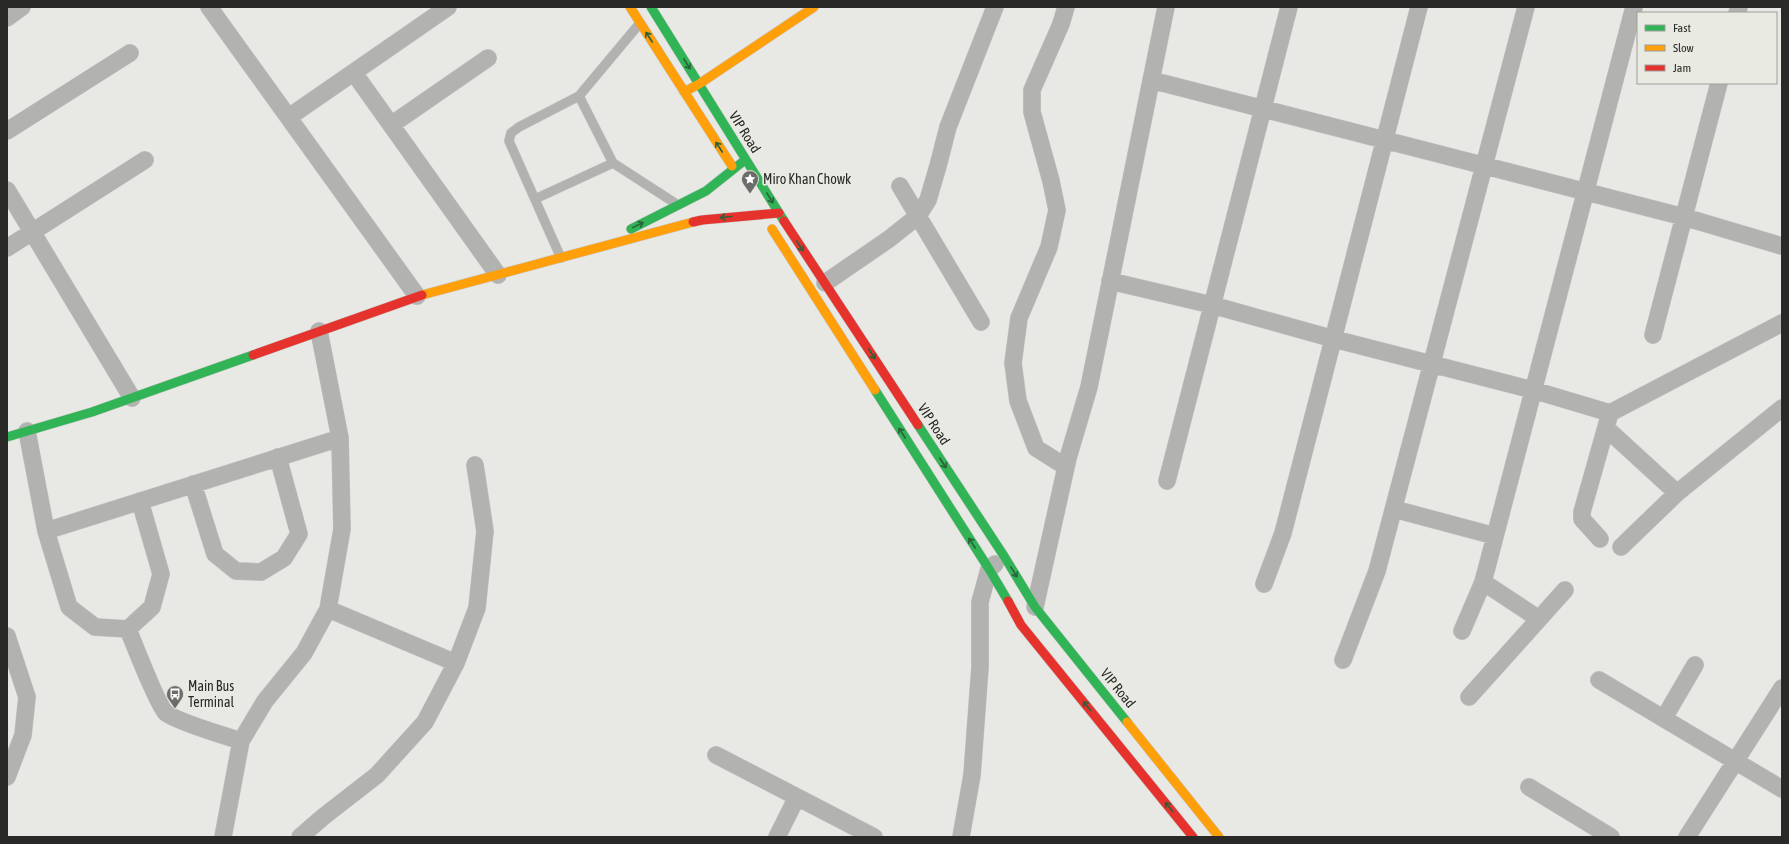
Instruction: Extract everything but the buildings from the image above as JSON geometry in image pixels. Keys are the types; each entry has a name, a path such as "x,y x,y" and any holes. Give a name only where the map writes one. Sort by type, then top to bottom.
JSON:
{"main road":[{"path":"630,7 736,172"},
{"name":"VIP Road","path":"652,7 745,160 1004,556 1035,607 1219,837"},
{"path":"684,92 699,84 814,7"},
{"path":"578,254 679,206 706,191 736,172 745,160"},
{"path":"756,205 989,569 1021,625 1193,837"},
{"path":"7,437 92,412 417,296 702,220 779,213"}],"street":[{"path":"7,18 22,7"},
{"path":"209,7 417,296"},
{"path":"289,117 448,7"},
{"path":"825,283 889,240 918,216 928,200 948,127 995,7"},
{"path":"1066,7 1061,24 1032,90 1032,112 1051,181 1057,210 1049,247 1019,318 1013,363 1018,401 1036,448 1066,467"},
{"path":"1035,607 1066,467 1089,387 1166,7"},
{"path":"1167,481 1289,7"},
{"path":"1264,584 1283,533 1419,7"},
{"path":"1343,660 1377,571 1526,7"},
{"path":"1462,630 1483,582 1634,7"},
{"path":"7,131 130,53"},
{"path":"391,125 488,58"},
{"path":"354,73 498,275"},
{"path":"1151,80 1684,217 1782,246"},
{"path":"1654,335 1719,84"},
{"path":"7,248 145,160"},
{"path":"900,186 981,322"},
{"path":"7,190 132,398"},
{"path":"1110,281 1212,305 1334,339 1533,390 1608,420 1677,493"},
{"path":"1600,538 1582,519 1582,512 1608,420 1782,323"},
{"path":"222,837 241,741 265,701 304,653 328,610 342,529 340,438 320,331"},
{"path":"1621,547 1677,493 1782,408"},
{"path":"27,431 46,531 69,607 95,627 128,630"},
{"path":"46,531 340,438"},
{"path":"193,484 215,554 236,571 261,572 284,558 300,534 278,457"},
{"path":"300,837 377,775 425,722 456,664 478,608 484,547 485,531 475,465"},
{"path":"128,630 152,606 162,574 140,501"},
{"path":"1394,509 1495,536"},
{"path":"961,837 972,775 980,667 980,602 989,569 1004,556"},
{"path":"1483,582 1539,619"},
{"path":"1469,697 1565,590"},
{"path":"328,610 456,664"},
{"path":"128,630 158,698 166,712 181,720 241,741"},
{"path":"7,636 27,697 23,735 7,777"},
{"path":"1664,718 1695,665"},
{"path":"1599,680 1736,760 1782,789"},
{"path":"1687,837 1782,688"},
{"path":"716,755 869,836"},
{"path":"1529,787 1611,837"},
{"path":"777,837 797,797"}],"lane":[{"path":"561,258 509,141 511,133 519,127 579,96 640,23"},
{"path":"579,96 613,163 679,206"},
{"path":"535,199 613,163"}],"traffic: fast":[{"path":"651,7 784,221"},
{"path":"631,229 706,191 745,160"},
{"path":"7,437 92,412 253,355"},
{"path":"875,390 1008,601"},
{"path":"918,425 1004,556 1035,607 1127,722"}],"traffic: slow":[{"path":"630,7 732,166"},
{"path":"684,92 699,84 814,7"},
{"path":"422,295 693,222"},
{"path":"772,229 875,390"},
{"path":"1127,722 1219,837"}],"traffic: jam":[{"path":"693,222 779,213"},
{"path":"784,221 918,425"},
{"path":"253,355 422,295"},
{"path":"1008,601 1021,625 1193,837"}],"place":[{"name":"Miro Khan Chowk","path":"750,194"},
{"name":"Main Bus Terminal","path":"175,709"}]}
